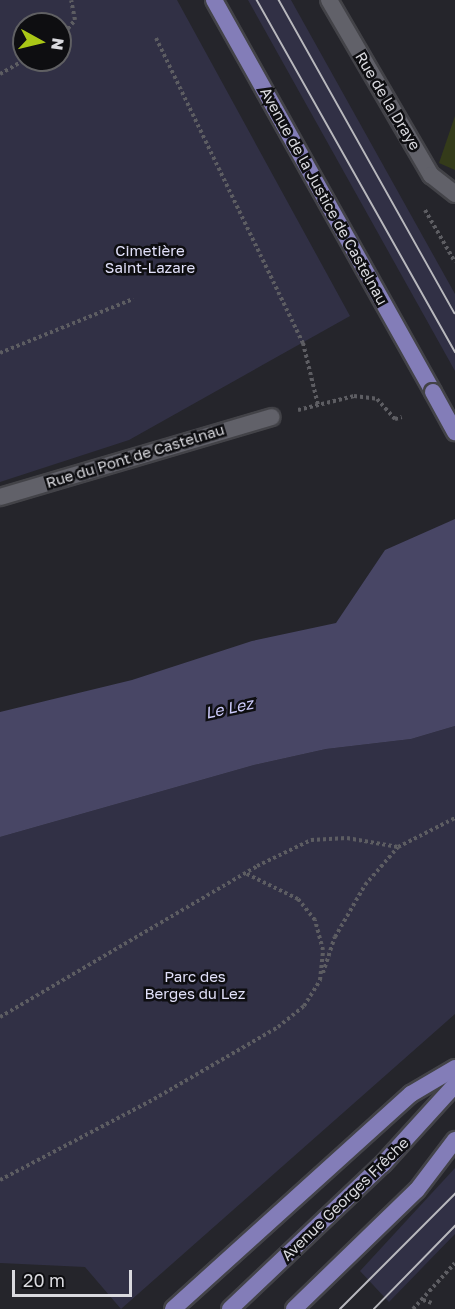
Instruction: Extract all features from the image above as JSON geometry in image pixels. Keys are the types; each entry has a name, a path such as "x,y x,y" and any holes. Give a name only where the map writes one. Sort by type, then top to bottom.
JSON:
{"main road":[{"name":"Avenue de la Justice de Castelnau","path":"214,0 455,432"},
{"path":"173,1309 411,1094 455,1068"},
{"name":"Avenue Georges Frêche","path":"230,1309 382,1164 455,1085"},
{"path":"294,1309 417,1190 455,1140"}],"street":[{"name":"Rue de la Draye","path":"329,0 431,175 455,194"},
{"name":"Rue du Pont de Castelnau","path":"0,497 271,417"}],"path":[{"path":"70,0 75,20 72,24"},
{"path":"156,38 303,343 318,405"},
{"path":"0,353 133,299"},
{"path":"271,417 354,396 377,399 394,419 402,417"},
{"path":"0,1180 278,1027 304,1006 320,980 334,937 365,885 398,847 455,818"},
{"path":"0,1017 245,873 311,840 347,838 398,847"},
{"path":"245,873 298,899 315,920 323,950 320,980"},
{"path":"413,1309 455,1263"},
{"path":"423,1300 432,1303"}],"green space":[{"name":"Cimetière Saint-Lazare","path":"0,0 177,0 350,316 129,440 0,482"},
{"path":"248,0 291,0 455,294 455,371"},
{"name":"Parc des Berges du Lez","path":"455,726 455,1014 121,1309 85,1267 0,1263 0,837 254,765 326,749 411,739"},
{"path":"455,1168 455,1234 389,1302 360,1271"}],"water":[{"name":"Le Lez","path":"455,519 455,726 411,739 326,749 254,765 0,837 0,712 132,680 252,641 336,623 385,550"}],"building":[{"path":"455,116 455,170 439,163"}],"tram line":[{"path":"257,0 455,352"},
{"path":"279,0 455,313"},
{"path":"340,1309 455,1194"},
{"path":"374,1309 455,1226"}]}
